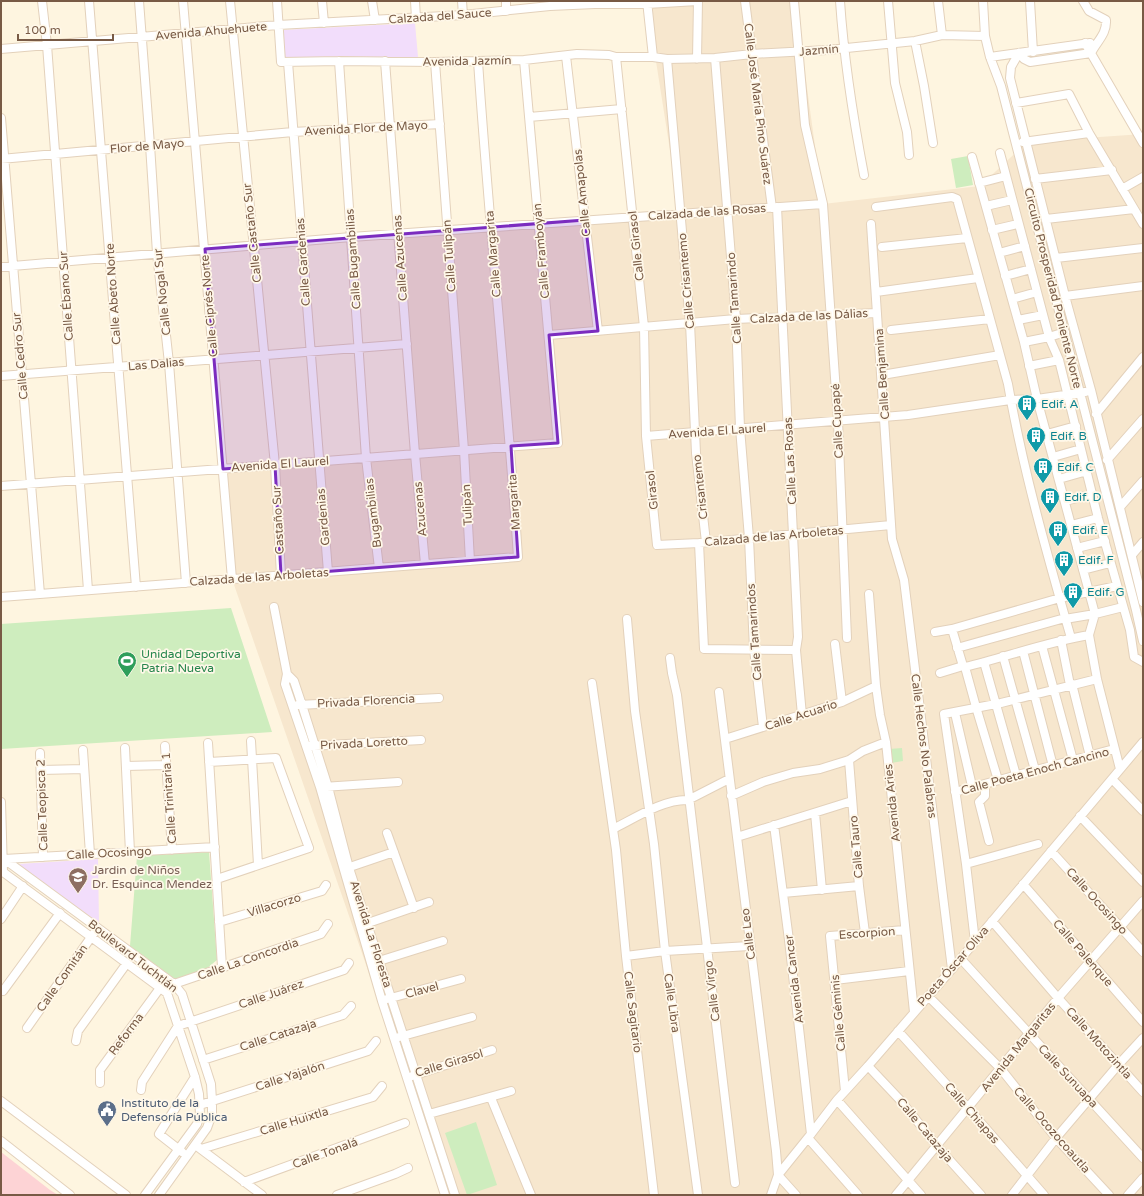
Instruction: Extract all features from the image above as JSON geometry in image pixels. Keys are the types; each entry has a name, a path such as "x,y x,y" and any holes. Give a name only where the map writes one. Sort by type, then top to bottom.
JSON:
{"street":[{"name":"Calle Ébano Sur","path":"42,1 47,45 88,590"},
{"name":"Calle Abeto Norte","path":"89,1 136,587"},
{"name":"Calle Nogal Sur","path":"139,1 158,253 169,363 186,583"},
{"name":"Calle Ciprés Norte","path":"183,1 232,579"},
{"name":"Calle Castaño Sur","path":"230,1 275,465"},
{"path":"277,1 278,25 284,62"},
{"path":"322,1 324,22"},
{"path":"372,1 375,20"},
{"path":"415,1 416,18"},
{"path":"462,1 463,15"},
{"path":"506,1 506,11"},
{"path":"697,58 698,1"},
{"name":"Calzada del Sauce","path":"278,25 463,15 506,11 550,4 698,1"},
{"name":"Calle José María Pino Suárez","path":"745,1 756,96 774,207"},
{"name":"Calle Cupapé","path":"794,1 805,125 823,204 838,421 847,638"},
{"path":"840,1 843,48 864,175"},
{"path":"888,1 896,83 909,155"},
{"path":"938,1 942,35"},
{"name":"Circuito Prosperidad Poniente Norte","path":"983,1 985,36 990,57 1001,86 1016,143 1143,641"},
{"path":"1030,1 1033,52"},
{"path":"1083,1 1089,11 1106,20 1106,27 1103,35 1091,53"},
{"path":"647,3 653,57"},
{"name":"Avenida Ahuehuete","path":"1,49 278,25"},
{"name":"Jazmín","path":"653,57 666,59 714,58 915,41 942,35 985,36"},
{"path":"915,41 933,143"},
{"path":"990,57 1097,42"},
{"path":"1085,43 1143,142"},
{"path":"1019,54 1024,60 1030,62 1091,53"},
{"name":"Avenida Jazmín","path":"284,62 339,60 435,62 524,60 577,54 609,55 616,57 653,57"},
{"name":"Circuito Prosperidad Poniente Norte","path":"1019,54 1011,67 1010,73 1016,103 1065,296 1091,390 1143,602"},
{"name":"Calle Amapolas","path":"566,56 598,331"},
{"name":"Calle Girasol","path":"616,57 644,327 646,436"},
{"name":"Calle Tamarindo","path":"714,58 736,319 740,428 749,538"},
{"name":"Calle Crisantemo","path":"666,59 690,323 696,432"},
{"name":"Calle Bugambilias","path":"339,60 366,458"},
{"name":"Calle Framboyán","path":"524,60 558,443"},
{"name":"Calle Azucenas","path":"385,61 415,454"},
{"name":"Calle Margarita","path":"478,61 490,227 511,446"},
{"name":"Calle Gardenias","path":"284,62 293,132 319,461"},
{"name":"Calle Tulipán","path":"435,62 464,450"},
{"path":"1016,103 1069,94 1089,133 1143,224"},
{"path":"529,117 622,110"},
{"name":"Calle Cedro Sur","path":"1,118 3,158 40,594"},
{"name":"Avenida Flor de Mayo","path":"293,132 440,124"},
{"name":"Flor de Mayo","path":"3,158 293,132"},
{"path":"1016,143 1089,133"},
{"path":"1000,153 1049,338 1059,360 1098,518 1130,630 1134,657 1143,662"},
{"path":"972,157 1024,342 1037,398 1094,614 1088,635 1097,679 1120,769"},
{"path":"1035,179 1112,170"},
{"path":"979,182 1006,176"},
{"path":"1122,189 1143,177"},
{"path":"876,207 952,197 957,199 1000,355 1037,518 1070,638"},
{"path":"986,206 1012,200"},
{"name":"Calzada de las Rosas","path":"1,267 351,236 823,204"},
{"name":"Calle Las Rosas","path":"774,207 783,317 798,637 796,650 802,715"},
{"path":"1046,219 1134,209"},
{"name":"Calle Benjamina","path":"871,224 891,525"},
{"path":"992,230 1018,224"},
{"path":"882,247 968,238"},
{"path":"999,253 1025,246"},
{"path":"1056,258 1143,248"},
{"path":"1005,276 1031,269"},
{"path":"876,292 978,278"},
{"path":"1065,296 1143,286"},
{"path":"1012,300 1036,292"},
{"name":"Calzada de las Dálias","path":"549,335 736,319 877,313"},
{"path":"1018,320 1043,315"},
{"path":"890,330 990,319"},
{"path":"1024,342 1049,338 1065,332"},
{"name":"Las Dalias","path":"1,376 407,344"},
{"path":"882,375 1000,355"},
{"path":"1096,414 1142,359"},
{"path":"1029,366 1059,360"},
{"name":"Avenida El Laurel","path":"646,436 884,418 1010,400 1068,395 1091,390"},
{"path":"1107,460 1143,419"},
{"path":"1047,434 1076,426"},
{"name":"Crisantemo","path":"696,432 702,543 704,649 754,649"},
{"name":"Girasol","path":"646,436 657,545"},
{"name":"Avenida El Laurel","path":"1,486 558,443"},
{"name":"Margarita","path":"511,446 518,557"},
{"path":"1053,457 1082,449"},
{"name":"Tulipán","path":"464,450 470,560"},
{"name":"Azucenas","path":"415,454 425,564"},
{"name":"Bugambilias","path":"366,458 379,568"},
{"name":"Gardenias","path":"319,461 328,572"},
{"name":"Castaño Sur","path":"275,465 281,575"},
{"path":"1059,479 1087,471"},
{"path":"1120,508 1143,480"},
{"path":"1065,501 1093,494"},
{"path":"1071,524 1098,518"},
{"name":"Calzada de las Arboletas","path":"657,545 702,543 891,525"},
{"name":"Calle Hechos No Palabras","path":"891,525 892,539 904,580 952,969"},
{"name":"Calle Tamarindos","path":"749,538 754,649 763,727"},
{"path":"1077,548 1105,541"},
{"path":"1132,555 1143,542"},
{"name":"Calzada de las Arboletas","path":"1,597 518,557"},
{"path":"1083,570 1110,563"},
{"path":"935,632 952,629 1060,598 1117,586"},
{"name":"Avenida Aries","path":"869,594 876,686 886,742 904,930 914,1012"},
{"name":"Avenida La Floresta","path":"274,607 287,674 294,680 298,705 324,787 333,824 375,962 382,1001 445,1195"},
{"path":"957,648 1065,619 1123,607"},
{"name":"Calle Libra","path":"627,619 635,711 650,811 665,951 698,1195"},
{"path":"952,629 998,780"},
{"path":"940,672 984,662 1061,640 1088,635"},
{"path":"1061,640 1090,756"},
{"path":"835,644 842,702"},
{"path":"1042,646 1073,760"},
{"path":"754,649 796,650"},
{"path":"1023,651 1053,766"},
{"path":"1003,656 1035,770"},
{"name":"Calle Virgo","path":"670,658 677,695 688,800 735,1183"},
{"path":"984,662 1016,775"},
{"path":"975,942 966,864 944,714 996,704 1071,684 1097,679"},
{"name":"Calle Sagitario","path":"592,683 613,829 626,956 654,1195"},
{"name":"Calle Acuario","path":"725,738 842,702 876,686"},
{"name":"Calle Leo","path":"719,692 778,1175"},
{"name":"Privada Florencia","path":"298,705 439,698"},
{"path":"954,713 972,786"},
{"name":"Privada Loretto","path":"311,746 421,740"},
{"path":"251,741 258,865"},
{"path":"731,796 763,782 793,773 820,769 849,760 863,751 886,742"},
{"name":"Poeta Óscar Oliva","path":"771,1195 778,1175 837,1100 961,959 1143,742"},
{"path":"208,743 222,968"},
{"name":"Calle Trinitaria 1","path":"165,746 172,850"},
{"path":"125,748 130,852"},
{"name":"Calle Poeta Enoch Cancino","path":"955,792 972,786 986,785 998,780 1114,749"},
{"path":"82,750 90,854"},
{"name":"Calle Teopisca 2","path":"40,753 43,857"},
{"path":"209,762 276,758 309,848 217,879"},
{"name":"Calle Tauro","path":"849,760 859,886 865,933"},
{"path":"126,766 166,765"},
{"path":"41,770 84,769"},
{"path":"613,829 661,804 671,801 688,800 729,779"},
{"path":"1112,779 1143,811"},
{"path":"324,787 398,782"},
{"path":"986,785 985,796 979,802 989,841"},
{"path":"737,837 852,800"},
{"path":"1,802 2,872"},
{"path":"815,813 822,890"},
{"path":"1080,816 1143,882"},
{"name":"Avenida Cancer","path":"774,825 810,1136"},
{"path":"387,834 414,908"},
{"path":"966,864 1038,844"},
{"name":"Calle Ocosingo","path":"2,859 215,847"},
{"name":"Calle Ocosingo","path":"1052,851 1143,952"},
{"path":"346,868 394,852"},
{"name":"Boulevard Tuchtlán","path":"2,859 174,984 182,994 211,1084 212,1114 198,1147 188,1156 159,1195"},
{"name":"Boulevard Tuchtlán","path":"2,872 164,990 195,1077 199,1094 200,1115 196,1124 179,1149 145,1195"},
{"name":"Calle Palenque","path":"1023,884 1143,1022"},
{"name":"Villacorzo","path":"219,922 322,891 326,885"},
{"path":"1,919 23,886"},
{"path":"783,893 859,886"},
{"name":"Avenida Margaritas","path":"896,1195 1058,998 1143,901"},
{"path":"364,924 429,902"},
{"path":"3,991 60,913"},
{"name":"Calle Motozintla","path":"992,921 1058,998 1143,1092"},
{"name":"Calle La Concordia","path":"174,984 321,934 328,924"},
{"name":"Calle Comitán","path":"27,1028 98,928"},
{"name":"Escorpion","path":"830,936 904,930"},
{"name":"Calle Géminis","path":"830,936 845,1091"},
{"path":"375,962 443,941"},
{"path":"626,956 665,951 749,946"},
{"name":"Calle Sunuapa","path":"961,959 1143,1158"},
{"name":"Avenida La Floresta","path":"375,962 392,998 455,1195"},
{"path":"76,1041 78,1031 127,963"},
{"name":"Calle Juárez","path":"178,1026 344,970 349,963"},
{"path":"835,980 909,971"},
{"name":"Clavel","path":"382,1001 461,979"},
{"path":"164,990 174,984"},
{"name":"Reforma","path":"100,1083 100,1070 164,990"},
{"name":"Calle Ocozocoautla","path":"928,996 1001,1069 1056,1138 1109,1195"},
{"name":"Calle Catazaja","path":"203,1060 343,1015 351,1006"},
{"path":"395,1039 472,1017"},
{"path":"140,1090 142,1082 178,1026"},
{"name":"Calle Chiapas","path":"898,1031 1044,1195"},
{"path":"1012,1195 1056,1138 1118,1064 1143,1038"},
{"name":"Calle Yajalón","path":"200,1105 368,1051 376,1041"},
{"name":"Calle Girasol","path":"407,1076 417,1075 492,1050"},
{"name":"Calle Catazaja","path":"868,1066 901,1101 937,1146 981,1195"},
{"path":"188,1156 160,1134 195,1077"},
{"name":"Calle Huixtla","path":"198,1147 373,1097 382,1086"},
{"path":"428,1114 491,1098 510,1091"},
{"path":"491,1098 531,1195"},
{"path":"837,1100 921,1195"},
{"path":"1,1102 126,1195"},
{"name":"Calle Tonalá","path":"244,1182 405,1123"},
{"path":"810,1136 858,1195"},
{"path":"1,1141 70,1195"},
{"path":"198,1147 262,1195"},
{"path":"337,1195 408,1168"},
{"path":"778,1175 796,1195"},
{"path":"1128,1195 1143,1178"}],"highlighted area":[{"path":"585,220 598,331 549,335 558,443 511,446 518,557 281,575 275,465 223,469 205,249"}],"shaded area":[{"path":"698,1 795,1 823,204 980,186 1027,142 1143,134 1143,1195 446,1195 232,579 223,469 415,454 398,233 680,214 647,4"},
{"path":"415,23 418,57 284,57 282,30"},
{"name":"Jardin de Niños Dr. Esquinca Mendez","path":"98,859 99,923 18,864"},
{"path":"1,1152 50,1190 58,1195 1,1195"}],"green space":[{"path":"968,156 973,185 956,188 951,159"},
{"name":"Unidad Deportiva Patria Nueva","path":"231,608 272,732 1,749 1,624"},
{"path":"902,748 903,761 891,763 889,749"},
{"path":"209,852 217,960 206,969 175,979 130,946 137,856"},
{"path":"476,1122 497,1185 467,1195 445,1133"}],"place":[{"name":"Edif. A","path":"1027,421"},
{"name":"Edif. B","path":"1036,453"},
{"name":"Edif. C","path":"1043,484"},
{"name":"Edif. D","path":"1050,514"},
{"name":"Edif. E","path":"1058,547"},
{"name":"Edif. F","path":"1064,577"},
{"name":"Edif. G","path":"1073,609"},
{"name":"Unidad Deportiva Patria Nueva","path":"127,678"},
{"name":"Jardin de Niños Dr. Esquinca Mendez","path":"78,894"},
{"name":"Instituto de la Defensoría Pública","path":"107,1127"}]}
